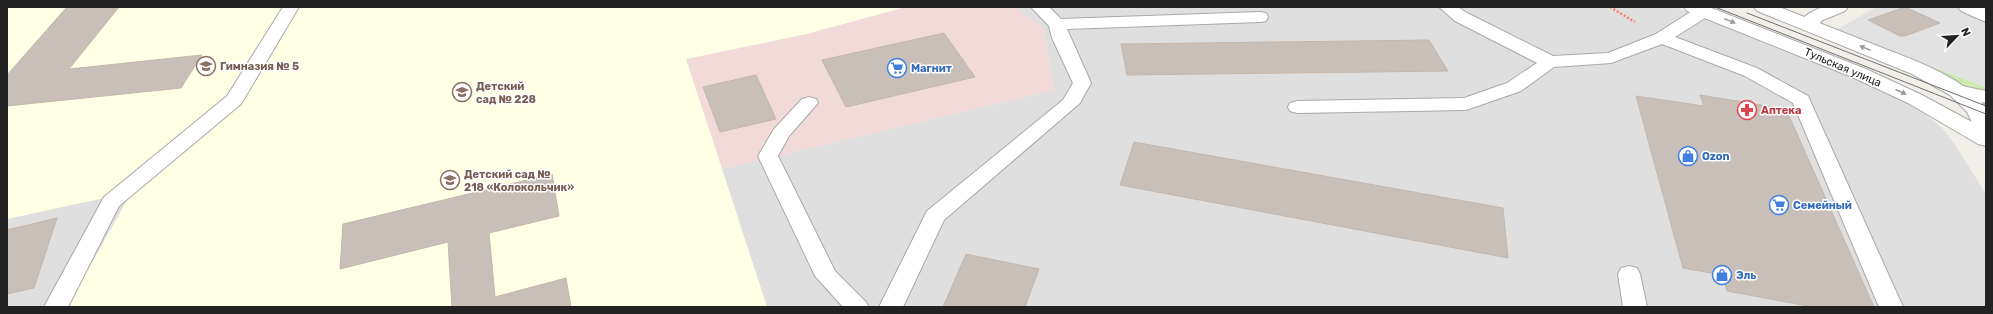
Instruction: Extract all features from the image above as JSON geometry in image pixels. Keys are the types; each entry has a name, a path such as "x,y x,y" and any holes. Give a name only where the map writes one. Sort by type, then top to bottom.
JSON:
{"street":[{"path":"1763,7 1919,70 1957,91 1976,109 1986,130"},
{"path":"1807,24 1816,16 1839,7"},
{"path":"1967,7 1986,16"},
{"name":"Тульская улица","path":"1699,9 1859,73 1915,99 1986,139"}],"lane":[{"path":"56,307 111,202 234,100 291,7"},
{"path":"891,307 935,216 1071,103 1082,83 1061,38 1057,24 1039,7"},
{"path":"1447,7 1461,17 1550,62 1611,58 1662,38 1699,9"},
{"path":"1057,24 1260,17"},
{"path":"1662,38 1751,72 1801,100 1891,307"},
{"path":"1297,107 1466,104 1514,87 1550,62"},
{"path":"1957,91 1986,97"},
{"path":"809,103 781,133 768,156 826,276 857,307"},
{"path":"1628,274 1635,307"}],"shaded area":[{"path":"7,7 906,7 806,34 686,59 767,307 67,307 132,192 7,219"},
{"path":"906,7 1015,7 1044,29 1054,90 722,169 686,59 806,34"},
{"path":"1015,7 1675,7 1829,66 1918,109 1942,128 1956,146 1986,194 1986,307 767,307 722,169 1054,90 1044,29"},
{"path":"1876,7 1957,7 1986,21 1986,87 1844,34 1838,29"},
{"path":"132,191 67,307 7,307 7,219"}],"green space":[{"path":"1927,65 1986,87 1986,103 1974,91"}],"building":[{"path":"67,7 119,7 69,69 202,55 181,88 7,106 7,75"},
{"path":"1905,7 1940,23 1905,36 1900,36 1868,20"},
{"name":"Магнит","path":"944,33 975,77 846,107 822,60"},
{"path":"1429,40 1448,71 1127,75 1121,44"},
{"path":"756,75 776,119 720,132 703,87"},
{"path":"1700,95 1786,109 1874,307 1813,307 1727,291 1722,275 1683,268 1636,96 1704,106"},
{"path":"1134,142 1503,208 1508,258 1120,185"},
{"path":"552,174 559,216 489,233 495,297 566,278 571,307 452,307 448,242 340,269 343,224"},
{"path":"57,218 34,288 7,294 7,230"},
{"path":"966,254 1039,269 1025,307 943,307"}],"tram line":[{"path":"1715,7 1986,114"},
{"path":"1747,13 1986,106"}],"place":[{"name":"Гимназия № 5","path":"206,66"},
{"name":"Магнит","path":"897,68"},
{"name":"Детский сад № 228","path":"462,92"},
{"name":"Аптека","path":"1747,110"},
{"name":"Ozon","path":"1688,156"},
{"name":"Детский сад № 218 «Колокольчик»","path":"450,180"},
{"name":"Семейный","path":"1779,205"},
{"name":"Эль","path":"1722,275"}]}
